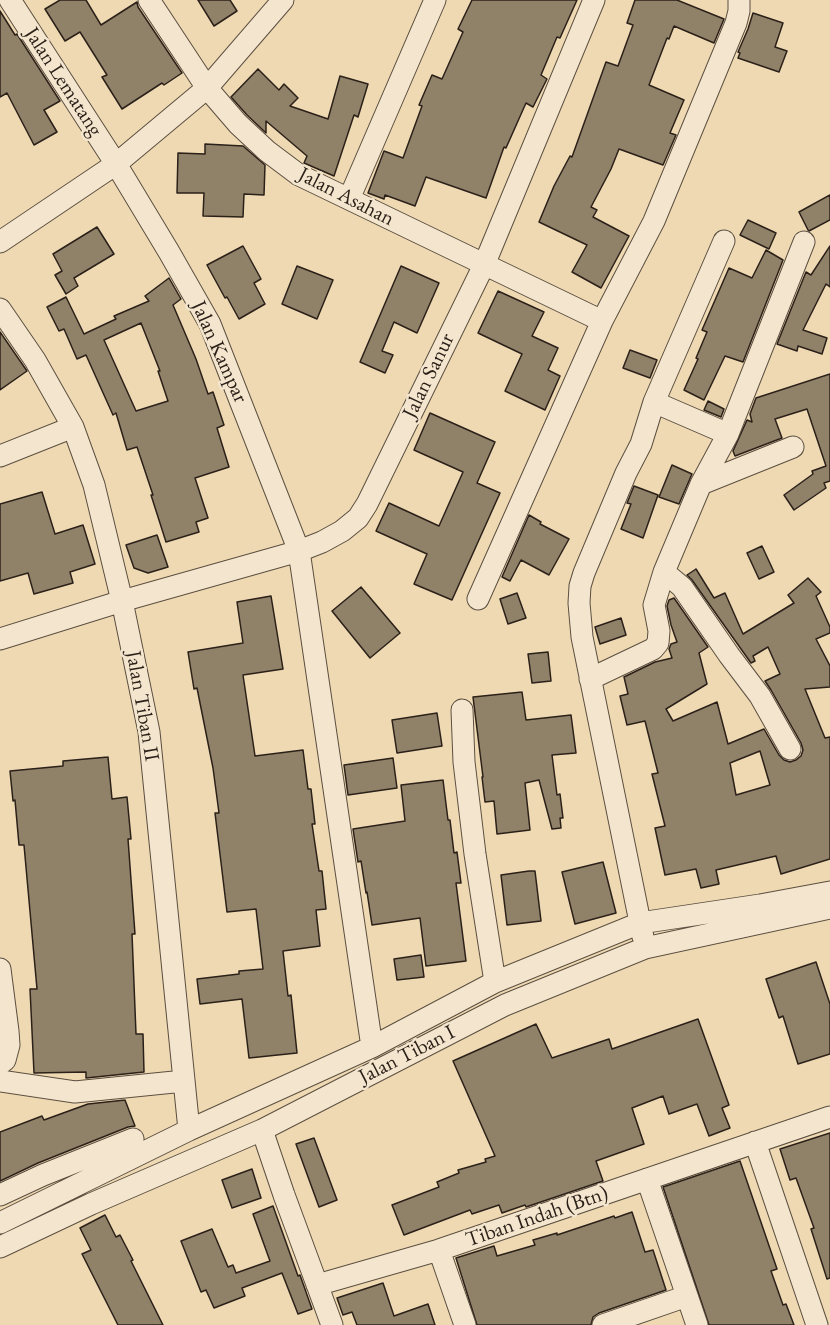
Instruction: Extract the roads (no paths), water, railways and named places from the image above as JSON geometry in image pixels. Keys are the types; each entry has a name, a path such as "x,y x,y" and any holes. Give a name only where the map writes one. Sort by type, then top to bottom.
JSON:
{"street":[{"name":"Jalan Lematang","path":"10,0 116,164"},
{"name":"Jalan Asahan","path":"149,0 207,88 238,124 267,151 299,175 602,321"},
{"path":"0,242 116,164 207,88 283,0"},
{"path":"349,199 435,0"},
{"name":"Jalan Sanur","path":"0,639 122,601 299,551 322,543 342,531 357,518 367,504 484,265 594,0"},
{"path":"478,599 602,321 654,221 736,22 739,0"},
{"name":"Jalan Kampar","path":"116,164 210,324 299,551 372,1047"},
{"path":"645,948 582,637 579,586 641,444 654,402 724,241"},
{"path":"590,679 653,648 658,643 660,638 654,605 664,572 701,484 728,434 804,242"},
{"name":"Jalan Tiban II","path":"0,309 35,360 73,427 93,485 122,601 149,732 189,1130"},
{"path":"654,402 728,434"},
{"path":"0,456 73,427"},
{"path":"701,484 793,447"},
{"path":"664,572 682,587 702,614 760,696 790,749"},
{"path":"462,710 464,762 475,854 495,982"},
{"name":"Jalan Tiban I","path":"0,1223 189,1130 372,1047 495,982 640,923 760,906 830,892"},
{"name":"Jalan Tiban I","path":"0,1246 262,1130 505,1005 645,948 830,908"},
{"path":"0,969 9,1045 5,1060 0,1064"},
{"path":"0,1081 75,1092 184,1081"},
{"name":"Tiban Indah (Btn)","path":"317,1285 439,1250 830,1117"},
{"path":"262,1130 332,1325"},
{"path":"0,1195 133,1140"},
{"path":"755,1142 817,1325"},
{"path":"647,1179 698,1325"},
{"path":"439,1250 465,1325"},
{"path":"603,1325 687,1296"}]}
